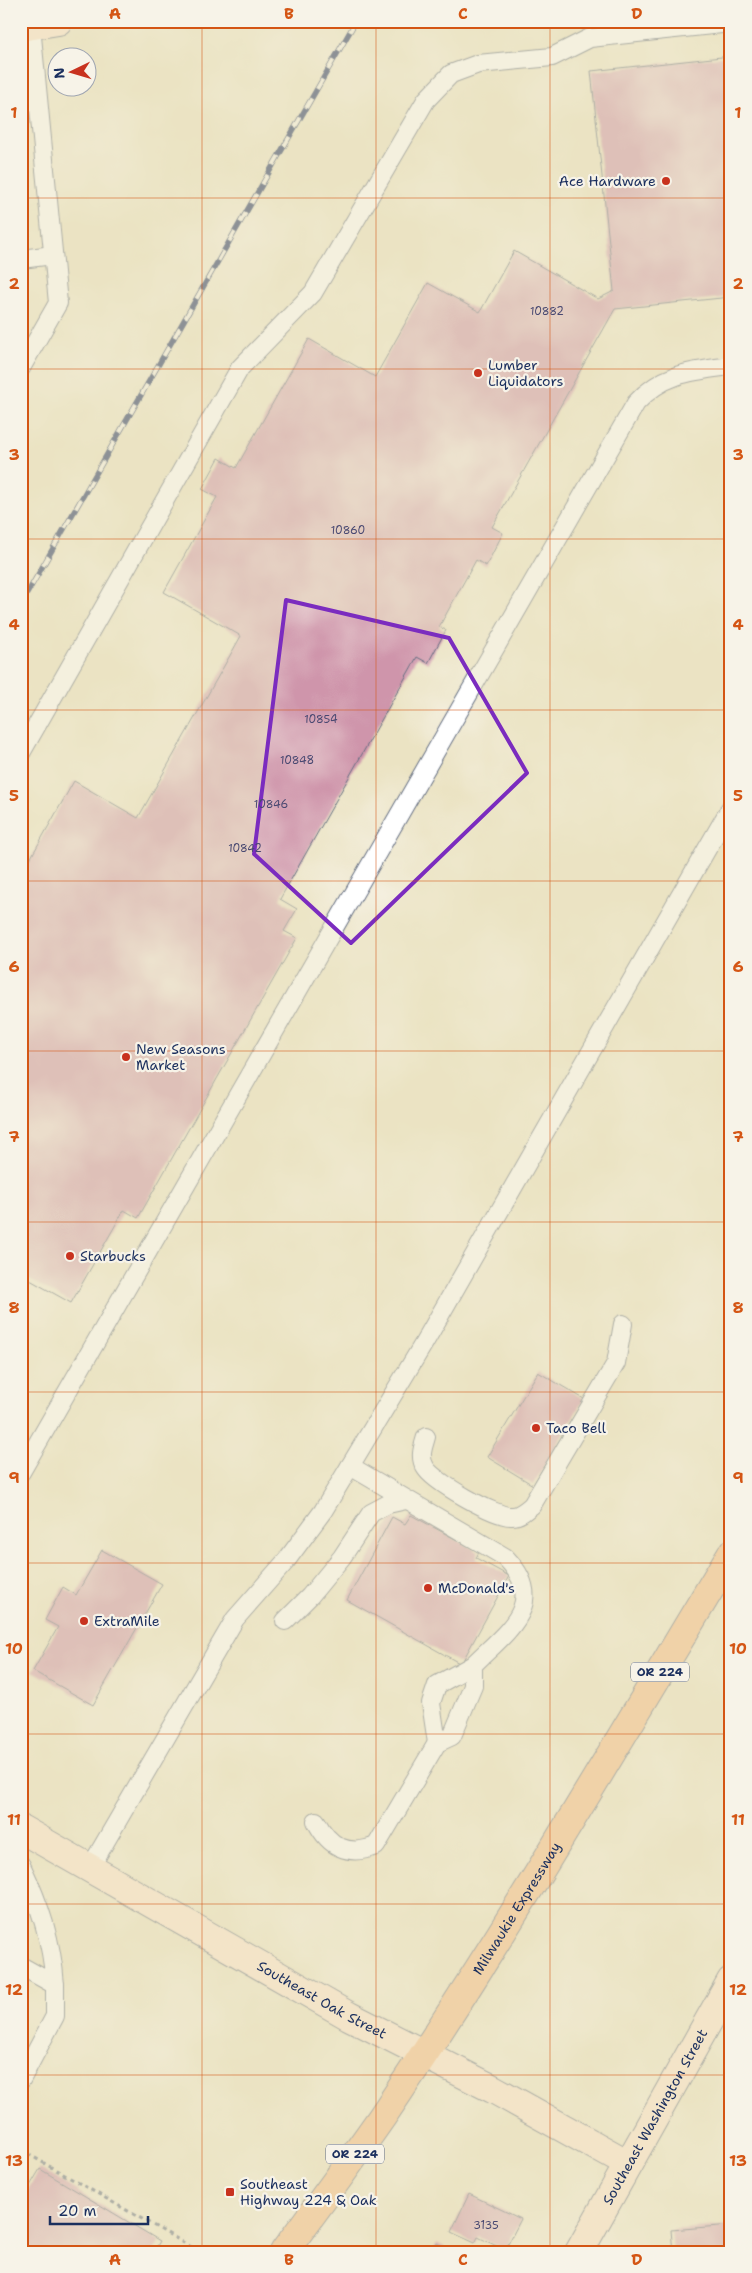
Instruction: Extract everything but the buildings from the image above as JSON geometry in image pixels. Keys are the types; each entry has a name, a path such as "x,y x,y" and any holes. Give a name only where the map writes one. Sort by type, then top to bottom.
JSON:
{"highway":[{"name":"Milwaukie Expressway","path":"284,2252 381,2117 423,2053 589,1790 731,1554"}],"street":[{"path":"26,26 58,21"},
{"name":"Southeast Oak Street","path":"21,1829 349,2016 494,2089 628,2164"},
{"name":"Southeast Washington Street","path":"579,2252 731,1982"}],"lane":[{"path":"21,753 240,368 313,293 426,100 451,74 478,64 552,57 590,38 731,23"},
{"path":"21,368 58,303 26,26"},
{"path":"21,259 53,255"},
{"path":"21,1472 636,403 650,387 675,376 731,366"},
{"path":"90,1868 235,1619 309,1532 350,1466 424,1343 731,807"},
{"path":"426,1437 421,1452 424,1467 433,1478 499,1515 513,1516 523,1513 532,1505 616,1363 623,1324"},
{"path":"350,1466 505,1557 517,1570 524,1584 525,1607 508,1630 473,1664 437,1685 431,1703 437,1743"},
{"path":"285,1621 310,1596 342,1557 371,1514 388,1504 406,1500"},
{"path":"316,1821 323,1834 339,1848 364,1851 376,1846 437,1743 452,1736 473,1686 473,1664"},
{"path":"21,1865 39,1903 49,1935 55,1985 55,2016 21,2080"},
{"path":"21,1966 55,1985"}],"path":[{"path":"21,2150 200,2252"}],"highlighted area":[{"path":"286,600 449,638 527,773 351,943 254,854"}],"railway":[{"path":"21,604 356,21"}],"place":[{"name":"Ace Hardware","path":"666,181"},
{"name":"Lumber Liquidators","path":"478,373"},
{"name":"New Seasons Market","path":"126,1057"},
{"name":"Starbucks","path":"70,1256"},
{"name":"Taco Bell","path":"536,1428"},
{"name":"McDonald's","path":"428,1588"},
{"name":"ExtraMile","path":"84,1621"},
{"name":"Southeast Highway 224 & Oak","path":"230,2192"}]}
